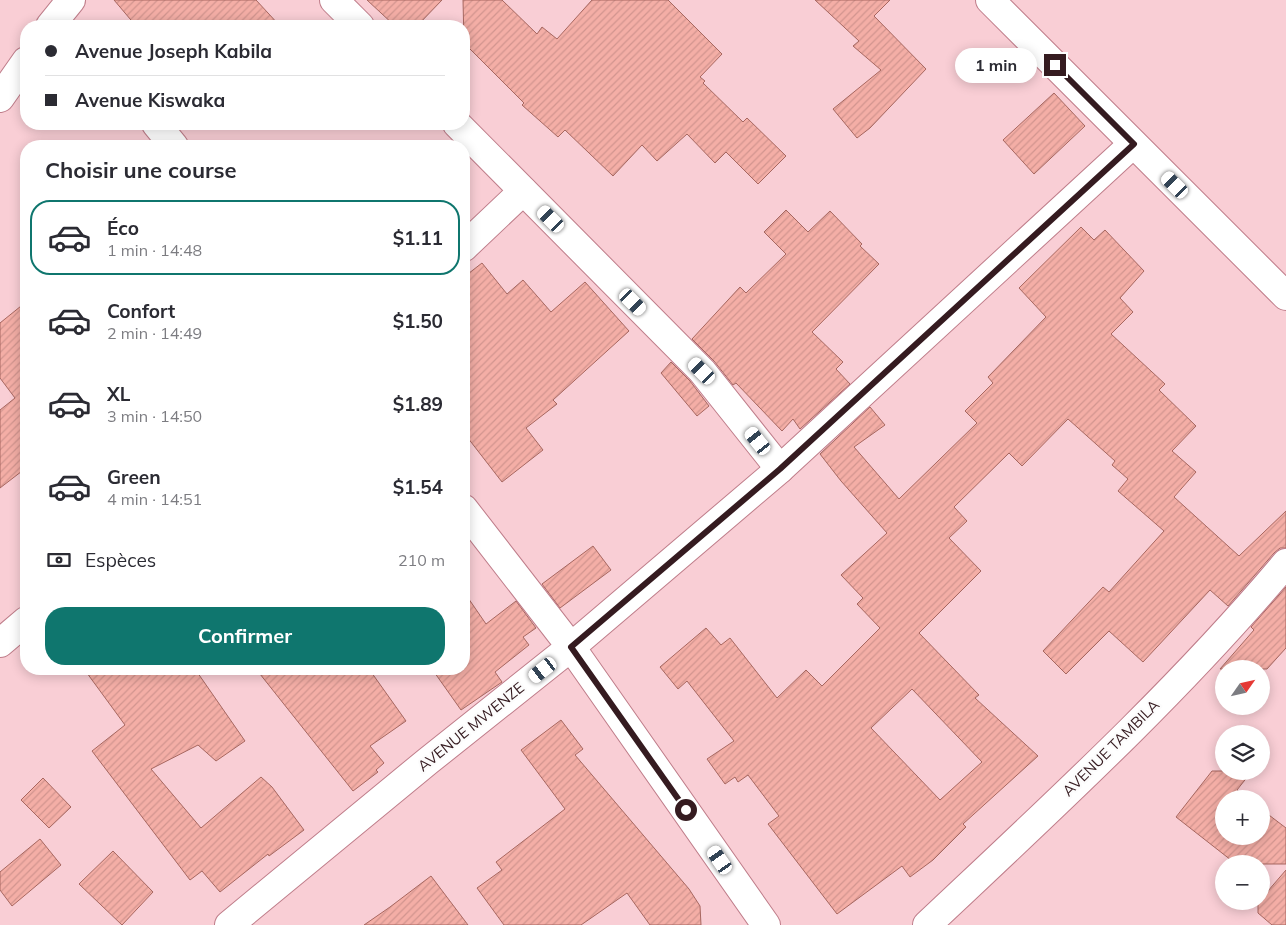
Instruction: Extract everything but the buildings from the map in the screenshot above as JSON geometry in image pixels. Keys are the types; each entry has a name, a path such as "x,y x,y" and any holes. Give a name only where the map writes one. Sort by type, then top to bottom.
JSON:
{"street":[{"path":"334,0 354,20"},
{"path":"990,0 1286,296"},
{"path":"0,98 20,70"},
{"path":"161,130 169,140"},
{"path":"462,130 702,371 780,469"},
{"name":"AVENUE MWENZE","path":"229,925 428,761 571,647 780,469 1134,144"},
{"path":"470,241 523,191"},
{"path":"470,517 571,647 766,925"},
{"name":"AVENUE TAMBILA","path":"927,925 1105,756 1252,604 1286,563"},
{"path":"0,643 20,626"}],"route":[{"path":"686,810 571,647 780,469 1134,144 1055,65"}]}
